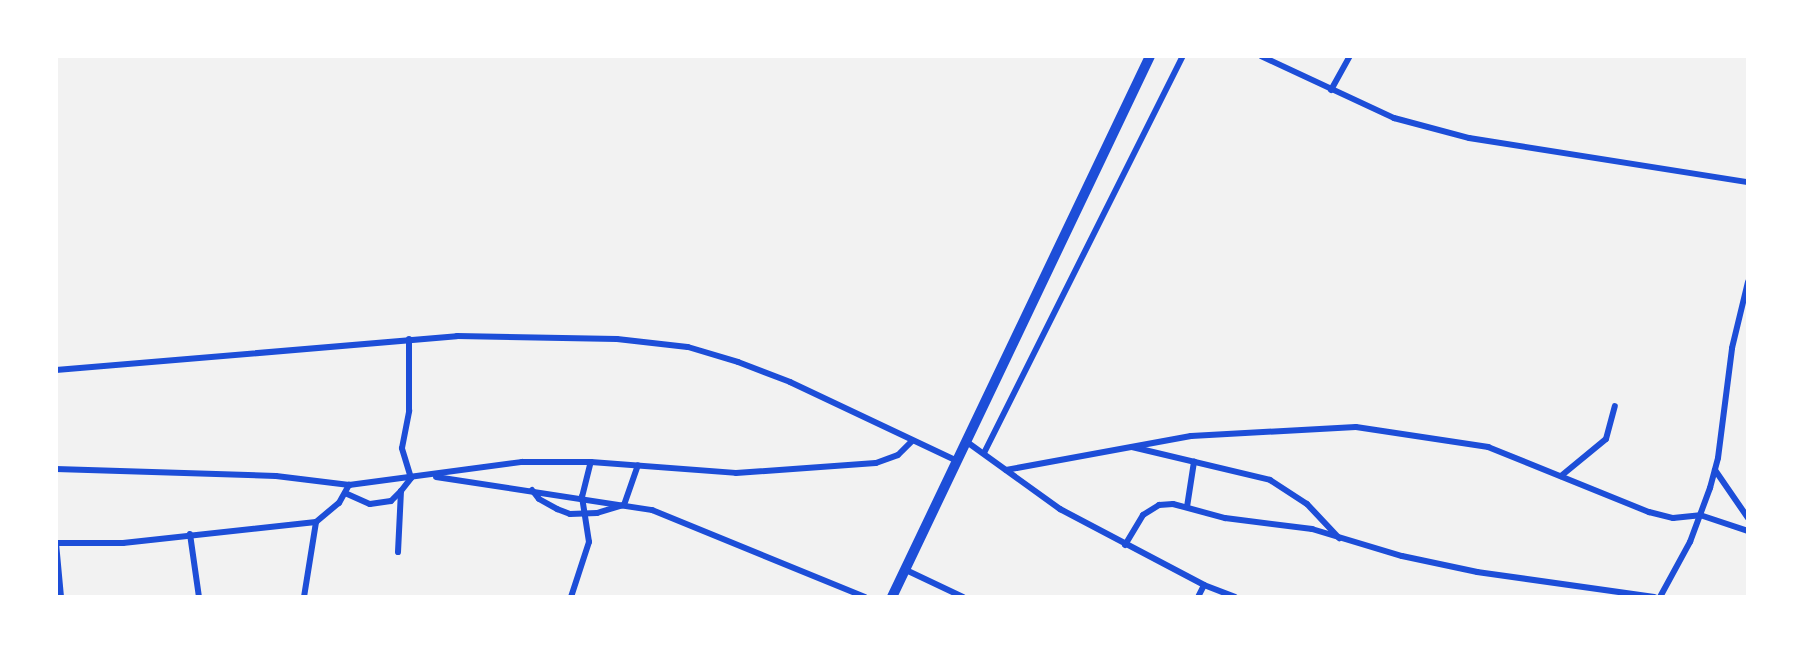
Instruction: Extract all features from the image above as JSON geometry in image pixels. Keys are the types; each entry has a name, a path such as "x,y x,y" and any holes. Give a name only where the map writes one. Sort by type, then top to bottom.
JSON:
{"highway":[{"path":"892,597 1150,56"}],"street":[{"path":"984,453 1183,56"},
{"path":"1261,56 1394,118 1469,138 1748,182"},
{"path":"1331,90 1350,56"},
{"path":"1125,545 1143,515 1159,505 1187,507 1225,518 1293,525 1477,572 1657,597 1700,515 1715,470 1732,348 1748,282"},
{"path":"56,370 409,339 540,335 688,347 790,382 957,461"},
{"path":"409,339 409,411 402,448 411,478"},
{"path":"1561,476 1606,439 1615,406"},
{"path":"1006,470 1191,436 1356,427 1474,443 1503,451 1609,498 1666,517 1691,518 1700,515 1748,531"},
{"path":"56,469 276,476 349,485 522,462 591,462 736,473 876,463 898,455 912,441"},
{"path":"967,442 1060,509 1204,585 1235,597"},
{"path":"1128,446 1270,480 1307,504 1341,539"},
{"path":"571,597 589,542 582,497 591,462"},
{"path":"1187,507 1194,462"},
{"path":"624,505 638,465"},
{"path":"1715,470 1748,518"},
{"path":"428,476 652,510 865,597"},
{"path":"345,493 370,504 391,501 411,478"},
{"path":"61,597 56,543 123,543 316,522 339,503 349,485"},
{"path":"532,490 539,499 557,509 585,515 624,505"},
{"path":"398,552 401,491"},
{"path":"304,597 316,522"},
{"path":"190,534 199,597"},
{"path":"906,570 963,597"},
{"path":"1198,597 1204,585"}]}
